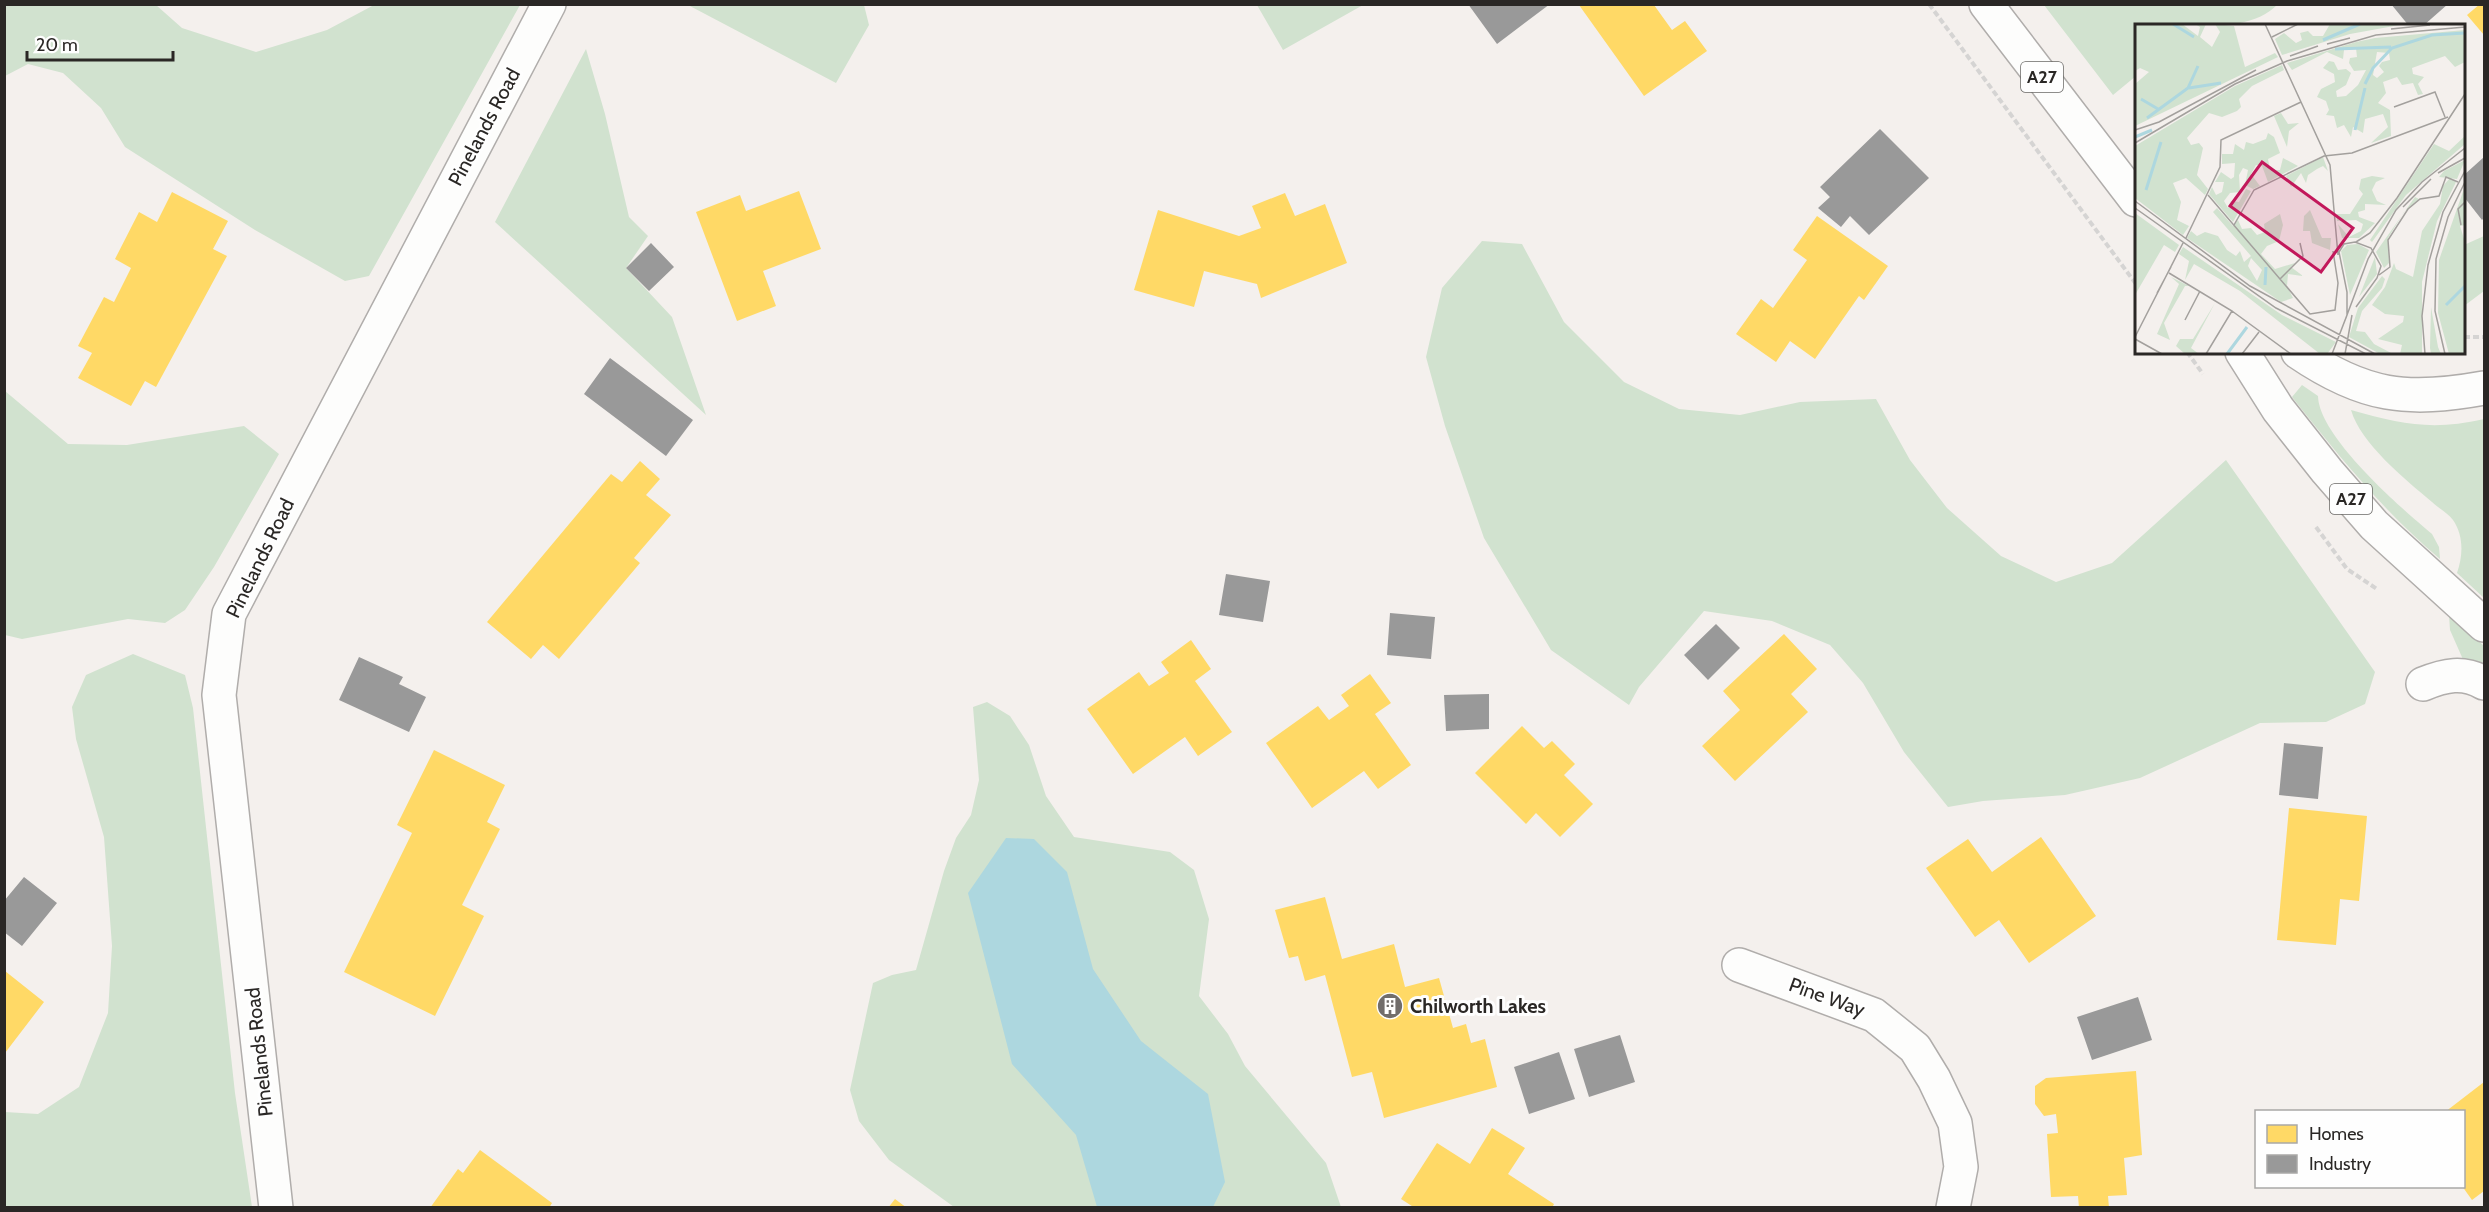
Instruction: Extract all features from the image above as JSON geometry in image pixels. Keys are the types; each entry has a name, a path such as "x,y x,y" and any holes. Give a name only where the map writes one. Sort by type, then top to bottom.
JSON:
{"street":[{"name":"Pinelands Road","path":"276,1208 219,695 229,614 549,4"},
{"name":"A27","path":"1986,4 2135,199"},
{"name":"A27","path":"2243,354 2278,409 2374,525 2484,625"},
{"path":"2301,354 2340,379 2396,394 2418,396 2451,394 2484,387"},
{"path":"2423,684 2450,675 2476,678 2484,683"},
{"name":"Pine Way","path":"1739,965 1874,1015 1915,1048 1934,1079 1955,1123 1960,1167 1953,1208"}],"path":[{"path":"1929,4 2135,283"},
{"path":"2465,337 2484,337"}],"green space":[{"path":"5,4 156,5 182,28 256,52 327,30 374,5 520,5 369,276 345,281 255,230 125,147 101,108 63,73 28,64 5,76"},
{"path":"688,5 864,5 869,25 836,83"},
{"path":"1257,5 1363,5 1283,50"},
{"path":"2044,5 2277,5 2264,15 2234,24 2135,24 2135,77 2113,95"},
{"path":"586,49 605,114 629,217 648,236 626,268 672,317 706,415 495,222"},
{"path":"2484,236 2484,291 2465,305 2465,245"},
{"path":"1482,241 1522,244 1564,322 1624,382 1679,409 1740,415 1800,402 1876,399 1910,460 1947,508 2001,556 2056,582 2112,563 2226,460 2375,672 2365,704 2326,722 2260,723 2140,778 2065,795 1983,801 1948,807 1904,752 1863,683 1830,645 1772,621 1704,611 1639,687 1629,705 1551,650 1484,538 1445,426 1426,357 1442,288"},
{"path":"2302,385 2318,396 2322,413 2346,451 2383,490 2432,534 2439,547 2440,559 2380,502 2292,397"},
{"path":"5,391 68,444 127,445 244,426 279,454 214,567 185,610 165,623 128,619 22,639 5,635"},
{"path":"2351,410 2417,424 2448,425 2484,419 2484,598 2457,573 2461,546 2457,526 2453,520 2385,460 2364,435"},
{"path":"2449,615 2484,646 2484,667 2465,664 2450,630"},
{"path":"133,654 185,675 193,708 235,1093 252,1207 5,1207 5,1112 38,1114 79,1087 108,1013 112,946 104,837 76,739 72,707 86,675"},
{"path":"987,702 1010,716 1029,745 1046,796 1074,837 1170,852 1194,870 1209,919 1199,996 1228,1034 1245,1066 1326,1163 1341,1207 954,1207 889,1160 859,1121 850,1090 873,983 892,975 916,970 944,871 956,838 971,815 979,780 973,707"}],"water":[{"path":"1006,838 1034,839 1067,872 1093,969 1141,1041 1208,1094 1225,1182 1213,1207 1097,1207 1076,1135 1012,1064 968,893"}],"building: Homes":[{"path":"2480,4 2484,4 2484,35 2467,15"},
{"path":"1579,5 1654,5 1672,30 1685,21 1707,51 1644,96"},
{"path":"799,191 821,249 763,271 776,306 737,321 696,212 740,195 746,211"},
{"path":"172,192 228,221 213,249 227,256 156,387 145,381 131,406 78,378 92,353 78,346 104,297 114,302 131,268 115,259 139,212 157,222"},
{"path":"1285,193 1295,216 1325,204 1347,263 1261,298 1257,284 1204,271 1194,307 1134,290 1158,210 1239,236 1261,228 1252,206"},
{"path":"1817,216 1888,266 1864,300 1859,296 1815,359 1790,341 1776,362 1736,334 1761,299 1773,308 1807,260 1793,250"},
{"path":"640,461 660,479 646,495 671,515 634,558 640,563 559,659 543,645 531,659 487,622 611,474 622,482"},
{"path":"1784,634 1817,669 1791,694 1808,712 1735,781 1702,746 1740,710 1723,691"},
{"path":"1191,640 1211,669 1195,681 1232,732 1198,756 1185,737 1133,774 1087,709 1139,672 1149,686 1169,673 1161,662"},
{"path":"1370,674 1391,703 1375,714 1411,765 1378,789 1364,771 1312,808 1266,743 1318,706 1329,720 1349,706 1341,695"},
{"path":"1522,726 1544,748 1552,741 1575,764 1564,775 1593,804 1560,837 1536,813 1526,824 1475,773"},
{"path":"434,750 505,785 487,822 500,829 462,905 484,916 435,1016 344,972 412,833 397,825"},
{"path":"2289,808 2367,816 2359,901 2340,899 2336,945 2277,940"},
{"path":"2041,837 2096,916 2029,963 1999,920 1975,937 1926,868 1968,839 1992,872"},
{"name":"Chilworth Lakes","path":"1325,897 1342,959 1394,944 1405,987 1439,978 1453,1028 1466,1024 1471,1043 1485,1039 1497,1087 1384,1118 1372,1072 1352,1077 1325,975 1305,981 1298,956 1289,958 1275,910"},
{"path":"5,971 44,1002 5,1053"},
{"path":"2136,1071 2142,1155 2124,1158 2127,1195 2108,1196 2109,1208 2079,1208 2078,1196 2051,1197 2047,1134 2058,1133 2056,1114 2044,1116 2035,1104 2035,1086 2046,1078"},
{"path":"2484,1082 2484,1191 2472,1200 2463,1188 2465,1110 2448,1110"},
{"path":"1492,1128 1525,1148 1508,1174 1554,1204 1552,1208 1415,1208 1401,1199 1437,1143 1470,1164"},
{"path":"480,1150 552,1203 549,1208 430,1208 458,1169 463,1173"},
{"path":"895,1199 907,1208 888,1208"}],"building: Industry":[{"path":"1468,4 1550,4 1497,44"},
{"path":"2391,4 2448,4 2425,24 2407,24"},
{"path":"1880,129 1929,178 1869,235 1850,216 1841,227 1818,208 1830,197 1820,187"},
{"path":"2484,157 2484,218 2482,220 2465,198 2465,174"},
{"path":"651,243 674,267 649,291 626,268"},
{"path":"610,358 693,420 666,456 584,394"},
{"path":"1226,574 1270,581 1263,622 1219,615"},
{"path":"1390,613 1435,617 1431,659 1387,655"},
{"path":"1716,624 1740,648 1708,680 1684,655"},
{"path":"359,657 403,677 399,684 426,697 409,732 339,700"},
{"path":"1489,694 1489,729 1446,731 1444,695"},
{"path":"2284,743 2323,747 2318,799 2279,795"},
{"path":"24,877 57,903 22,946 4,932 4,901"},
{"path":"2138,997 2152,1040 2092,1060 2077,1017"},
{"path":"1620,1035 1635,1082 1589,1097 1574,1049"},
{"path":"1559,1052 1575,1099 1529,1114 1514,1067"}],"place":[{"name":"Chilworth Lakes","path":"1390,1006"}]}
